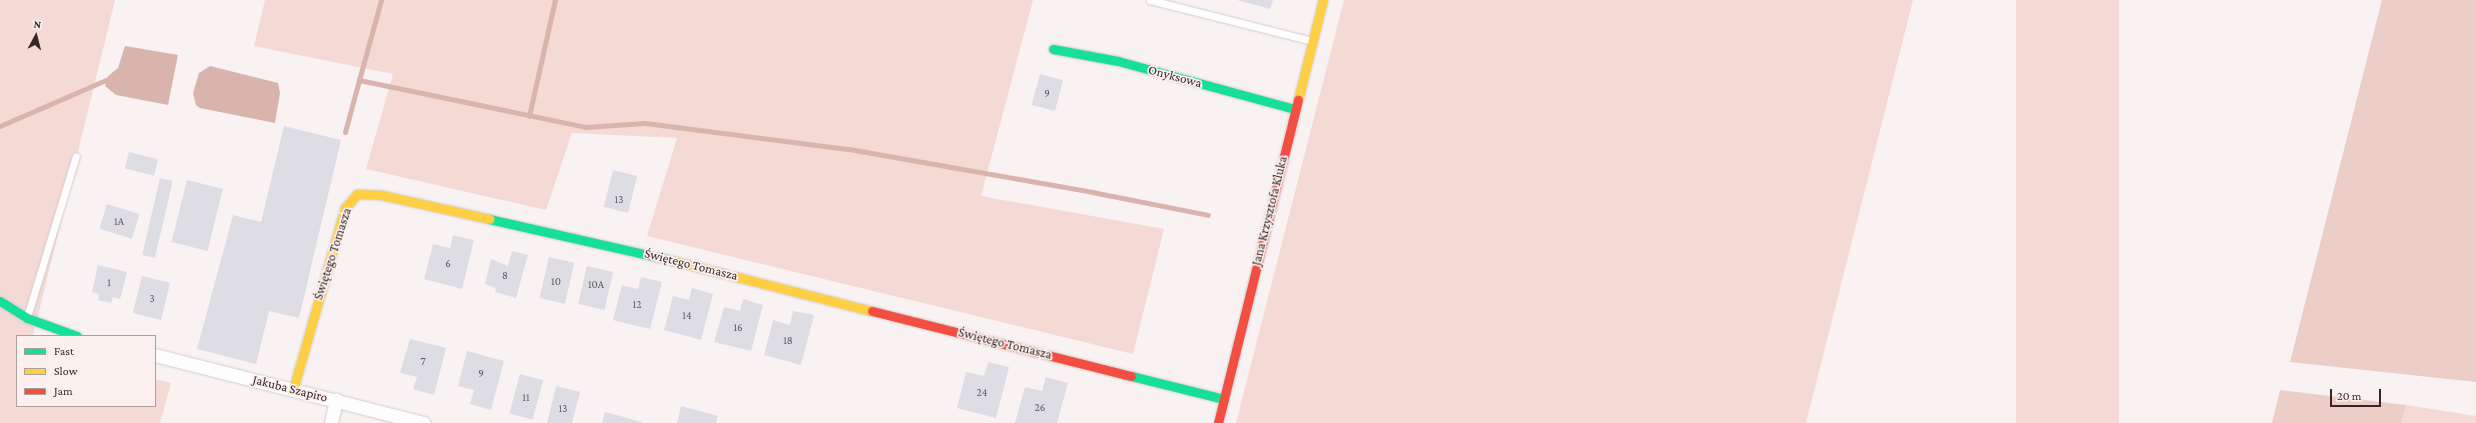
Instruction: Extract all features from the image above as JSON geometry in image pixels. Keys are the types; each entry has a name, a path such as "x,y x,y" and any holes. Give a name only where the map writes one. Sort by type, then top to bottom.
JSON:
{"street":[{"name":"Jana Krzysztofa Kluka","path":"1218,423 1323,0"},
{"name":"Onyksowa","path":"1053,49 1118,61 1295,110"},
{"name":"Świętego Tomasza","path":"293,390 345,208 357,194 375,194 626,249 1224,399"},
{"path":"0,301 27,318 74,335"},
{"name":"Jakuba Szapiro","path":"156,356 424,423"},
{"path":"330,423 336,400"}],"lane":[{"path":"1150,0 1312,41"},
{"path":"27,318 76,156"}],"shaded area":[{"path":"0,0 115,0 33,335 16,335 16,407 156,407 156,379 171,383 160,423 0,423"},
{"path":"265,0 1033,0 981,196 1164,229 1133,354 647,236 677,138 572,133 546,210 366,169 393,74 254,46"},
{"path":"1344,0 1913,0 1806,423 1236,423"},
{"path":"2016,0 2119,0 2119,423 2016,423"},
{"path":"2382,0 2476,0 2476,382 2290,362"},
{"path":"125,46 178,55 168,105 116,95 105,86 108,76 118,68"},
{"path":"210,66 278,83 280,93 275,123 200,108 196,105 193,93 199,73"},
{"path":"2280,390 2406,405 2401,423 2272,423"},
{"path":"2406,405 2476,416 2476,423 2401,423"}],"building":[{"path":"1237,0 1273,0 1270,9"},
{"path":"1040,74 1063,80 1055,111 1032,105"},
{"path":"284,126 341,140 299,318 269,311 256,364 197,349 233,215 261,222"},
{"path":"129,152 158,159 154,176 125,168"},
{"path":"613,170 637,176 628,213 604,207"},
{"path":"160,178 173,181 155,258 142,255"},
{"path":"187,180 223,189 207,251 172,242"},
{"path":"107,204 140,214 132,239 99,229"},
{"path":"453,235 474,240 462,289 424,279 433,244 450,248"},
{"path":"512,251 528,255 516,298 495,292 496,288 485,284 491,259 508,266"},
{"path":"549,257 574,263 565,304 540,298"},
{"path":"98,265 127,272 120,299 113,297 111,303 98,300 99,294 92,292"},
{"path":"587,266 613,272 605,310 578,304"},
{"path":"142,276 170,283 161,320 133,313"},
{"path":"641,277 662,282 650,329 613,320 622,285 638,289"},
{"path":"692,288 713,294 701,340 664,330 673,296 689,300"},
{"path":"743,299 763,305 751,351 714,342 724,307 740,311"},
{"path":"793,311 814,315 801,365 764,355 773,320 790,325"},
{"path":"410,339 446,348 434,395 413,389 417,377 400,373"},
{"path":"467,351 504,361 491,410 470,404 474,390 458,386"},
{"path":"988,362 1009,367 996,418 957,408 966,372 984,376"},
{"path":"520,374 543,380 533,420 509,414"},
{"path":"1046,377 1068,383 1057,423 1015,423 1025,387 1042,391"},
{"path":"556,386 580,392 572,423 547,423"},
{"path":"681,406 718,416 716,423 677,423"},
{"path":"605,412 645,423 602,423"}],"waterway":[{"path":"359,80 381,0"},
{"path":"529,116 555,0"},
{"path":"0,126 106,80"},
{"path":"345,132 359,80 585,127 645,123 849,149 1092,192 1208,215"}],"traffic: fast":[{"path":"1053,49 1118,61 1295,109"},
{"path":"489,219 666,259"},
{"path":"0,301 27,318 74,335"},
{"path":"1131,376 1224,399"}],"traffic: slow":[{"path":"1298,100 1323,0"},
{"path":"293,390 345,208 357,194 382,195 489,219"},
{"path":"666,259 872,311"}],"traffic: jam":[{"path":"1218,423 1298,100"},
{"path":"872,311 1131,376"}]}
